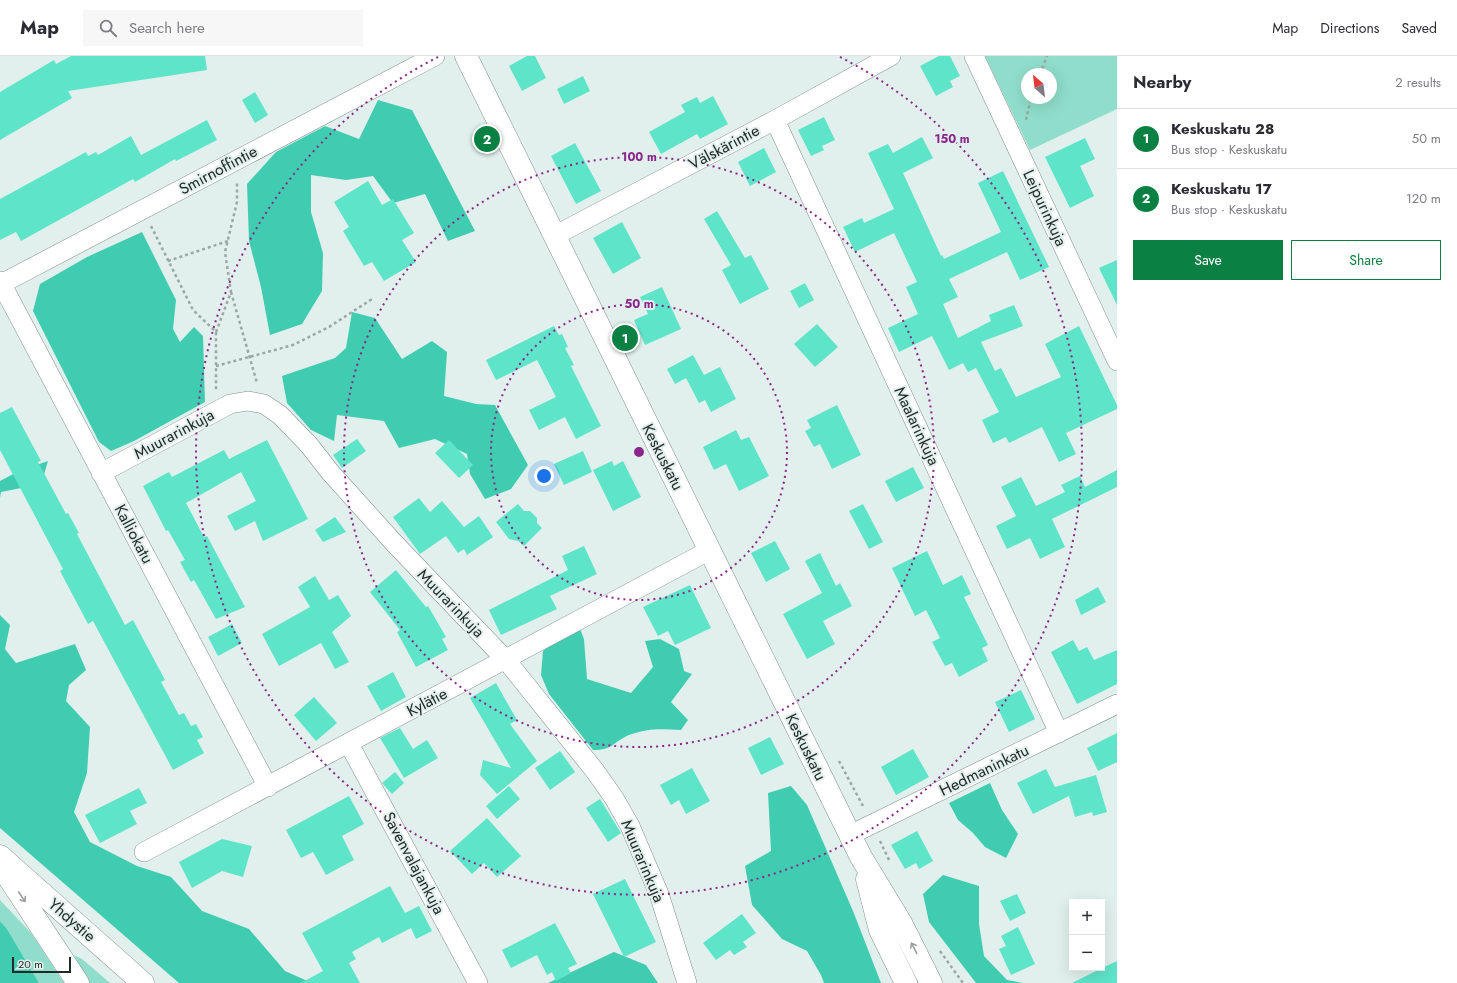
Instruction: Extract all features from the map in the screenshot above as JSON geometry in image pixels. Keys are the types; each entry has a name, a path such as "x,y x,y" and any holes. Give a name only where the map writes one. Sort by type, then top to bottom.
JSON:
{"main road":[{"name":"Keskuskatu","path":"466,56 619,370 710,550 861,857 901,923 931,983"},
{"name":"Yhdystie","path":"0,856 143,983"},
{"name":"Keskuskatu","path":"861,857 880,930 906,983"},
{"path":"0,865 78,983"}],"street":[{"name":"Smirnoffintie","path":"1,282 142,210 434,56"},
{"name":"Välskärintie","path":"554,236 775,120 891,56"},
{"name":"Leipurinkuja","path":"974,56 1117,361"},
{"name":"Maalarinkuja","path":"775,120 1059,733"},
{"name":"Kalliokatu","path":"1,282 268,787"},
{"name":"Muurarinkuja","path":"101,473 230,404 248,401 264,404 280,415 309,445 330,472 395,544 506,660 595,771 614,798 630,826 659,894 687,983"},
{"name":"Kylätie","path":"144,852 349,744 710,550"},
{"name":"Hedmaninkatu","path":"850,835 1117,704"},
{"name":"Savenvalajankuja","path":"349,744 478,983"}],"path":[{"path":"1042,68 1047,56"},
{"path":"237,160 237,202 226,252 231,292 264,404"},
{"path":"142,210 193,310 216,332"},
{"path":"168,261 228,241"},
{"path":"215,412 216,332 231,292"},
{"path":"216,366 293,345 329,327 372,299"}],"green space":[{"path":"985,56 1117,56 1117,109 1030,150"},
{"path":"378,100 412,110 475,231 448,241 425,194 393,203 373,176 346,180 311,175 311,212 323,253 322,291 302,324 270,335 261,287 249,241 247,184 276,152 325,126 359,139"},
{"path":"142,232 176,300 173,329 180,342 194,327 203,336 205,402 134,441 111,451 99,442 33,311 40,284 87,257"},
{"path":"352,312 375,318 402,359 432,341 447,352 444,396 476,404 495,405 528,465 511,489 485,499 470,474 467,454 435,439 399,448 384,421 337,415 334,441 311,430 287,403 282,376 335,358 346,348"},
{"path":"48,461 43,478 21,488 1,492 0,498 0,481 19,471"},
{"path":"0,615 10,625 5,649 16,663 75,644 86,670 69,685 66,701 90,727 87,773 74,812 90,842 137,866 171,877 202,911 249,929 285,971 312,983 179,983 0,828"},
{"path":"580,629 584,639 587,679 631,693 653,667 645,641 660,639 679,649 684,671 692,674 671,702 688,720 681,730 661,729 643,731 629,735 605,749 593,750 549,694 541,675 543,651 562,634"},
{"path":"990,783 1002,810 1018,834 1006,858 985,847 973,833 958,820 949,803"},
{"path":"791,786 807,805 853,911 881,983 824,983 807,951 782,939 752,905 745,866 771,851 768,793"},
{"path":"943,875 979,886 979,924 984,956 1007,980 1023,983 976,983 929,922 923,894"},
{"path":"0,900 31,933 64,983 39,983 7,929 0,921"},
{"path":"0,921 7,929 39,983 0,983"},
{"path":"614,952 646,965 658,983 548,983"},
{"path":"74,955 82,959 110,983 89,983"}],"building":[{"path":"71,56 205,56 207,70 68,91 72,98 0,140 0,92 54,60 56,64"},
{"path":"527,56 535,56 546,78 522,91 509,66"},
{"path":"939,56 950,56 960,76 950,81 953,87 936,96 920,66"},
{"path":"583,76 590,91 564,104 557,89"},
{"path":"255,92 268,115 255,123 242,100"},
{"path":"713,96 728,124 700,139 697,134 661,154 649,132 685,112 681,105 697,97 700,103"},
{"path":"824,117 835,140 822,146 824,150 811,156 798,130"},
{"path":"207,120 217,140 176,161 175,159 135,182 133,179 21,241 16,232 0,240 0,199 86,152 88,156 96,152 98,155 131,136 141,155"},
{"path":"922,137 933,158 903,173 941,256 942,255 944,259 1001,232 978,183 1003,171 1049,267 1020,280 1007,252 949,279 958,297 943,304 958,338 991,321 989,315 1014,305 1023,326 981,342 995,371 1001,368 1016,397 1061,377 1045,344 1079,326 1117,405 1117,409 1066,433 1076,454 1059,462 1042,427 1009,443 1006,437 993,443 982,420 999,412 976,368 968,372 963,363 949,370 932,336 899,352 888,328 918,314 906,287 917,282 894,233 855,252 843,227 862,218 864,223 894,209 868,153 888,144 893,153"},
{"path":"1085,138 1095,159 1080,166 1094,196 1070,208 1045,157"},
{"path":"575,143 601,191 576,204 551,156"},
{"path":"764,148 776,172 750,186 738,162"},
{"path":"368,181 382,205 393,199 414,233 402,240 416,262 384,281 372,262 364,266 343,231 349,227 334,202"},
{"path":"717,211 745,258 751,255 769,289 740,304 722,270 731,265 704,219"},
{"path":"622,222 641,258 613,274 593,238"},
{"path":"1117,260 1117,305 1099,268"},
{"path":"805,283 814,300 799,308 790,291"},
{"path":"662,287 681,329 645,345 634,320 648,314 640,297"},
{"path":"817,324 838,347 815,367 794,344"},
{"path":"554,326 559,335 562,334 568,347 565,348 574,365 571,366 601,426 576,439 565,417 539,430 529,410 556,397 537,360 496,380 486,360"},
{"path":"693,355 704,375 720,367 736,399 711,412 705,400 699,403 686,378 675,384 667,369"},
{"path":"837,405 861,455 832,469 820,444 814,447 805,431 811,428 807,420"},
{"path":"12,407 41,461 38,462 66,514 68,513 79,533 77,534 125,625 133,620 165,680 161,682 179,715 184,713 191,726 196,724 203,737 197,740 204,753 173,770 93,621 88,624 60,571 63,569 0,450 0,413"},
{"path":"736,430 741,440 749,437 769,476 739,491 726,464 714,470 703,447"},
{"path":"357,439 366,451 342,468 333,455"},
{"path":"267,440 308,519 263,541 255,521 235,531 227,516 256,501 241,472 186,503 204,537 207,536 245,607 216,619 194,580 191,582 180,562 185,560 168,530 166,531 143,486 169,472 172,477 224,450 229,459"},
{"path":"449,440 473,465 459,478 435,453"},
{"path":"583,451 592,472 564,485 554,464"},
{"path":"612,461 614,466 623,461 641,497 613,511 593,470"},
{"path":"913,467 924,488 896,502 885,481"},
{"path":"1117,470 1117,487 1052,519 1065,547 1040,559 1030,538 1007,549 996,526 1016,516 1001,487 1021,477 1036,506 1065,492 1061,485 1080,476 1085,487"},
{"path":"419,498 430,512 442,501 464,527 479,516 493,537 467,555 464,549 458,553 446,536 420,554 393,517"},
{"path":"518,504 524,511 530,511 537,518 537,523 542,528 524,546 518,541 509,539 496,522"},
{"path":"863,504 883,542 869,549 849,511"},
{"path":"335,517 346,532 323,542 315,530"},
{"path":"775,541 790,569 766,582 751,553"},
{"path":"584,546 597,574 550,596 557,609 501,635 489,610 568,570 562,556"},
{"path":"927,551 943,585 962,575 971,594 964,597 988,645 982,648 988,661 959,677 952,663 945,666 932,642 940,638 926,610 915,616 892,568"},
{"path":"820,553 836,586 840,583 852,606 823,621 835,644 807,659 783,614 822,593 805,561"},
{"path":"396,570 426,607 428,606 446,637 442,639 448,650 416,667 397,632 400,630 370,592"},
{"path":"315,576 329,600 338,595 351,616 332,632 349,662 335,669 321,643 279,666 262,634 310,607 298,587"},
{"path":"690,585 711,628 675,645 668,631 658,636 643,607"},
{"path":"1098,587 1106,602 1081,615 1075,600"},
{"path":"232,624 242,643 218,656 208,637"},
{"path":"1073,640 1079,651 1087,647 1094,660 1117,650 1117,684 1077,704 1051,652"},
{"path":"393,672 406,697 381,711 367,686"},
{"path":"496,683 517,720 510,724 537,761 497,794 480,775 483,760 511,768 470,698"},
{"path":"1021,690 1035,719 1009,732 995,702"},
{"path":"314,697 337,723 316,741 294,715"},
{"path":"400,728 413,749 427,740 438,758 404,778 380,738"},
{"path":"1117,733 1117,762 1098,771 1087,748"},
{"path":"770,737 784,764 761,775 748,748"},
{"path":"913,749 929,777 896,795 881,767"},
{"path":"560,751 575,772 550,790 535,768"},
{"path":"692,768 710,801 686,814 679,800 671,805 660,785"},
{"path":"1046,769 1055,787 1096,775 1107,812 1093,816 1092,812 1075,817 1069,796 1033,814 1017,783"},
{"path":"395,772 404,783 392,794 382,783"},
{"path":"509,786 520,799 497,819 486,806"},
{"path":"139,788 147,803 130,811 137,824 100,843 85,815"},
{"path":"349,796 364,824 342,836 354,860 326,875 313,852 301,858 286,830"},
{"path":"600,799 621,833 608,842 586,808"},
{"path":"487,818 521,856 497,877 484,863 472,874 450,851"},
{"path":"917,831 933,861 919,869 916,863 905,869 891,845"},
{"path":"222,839 252,846 243,877 222,871 192,888 179,862"},
{"path":"625,879 656,942 624,957 593,894"},
{"path":"390,886 405,913 419,906 432,931 416,939 411,928 382,943 379,937 352,952 356,959 349,963 360,983 301,983 323,971 302,933"},
{"path":"1017,894 1026,913 1010,921 1000,901"},
{"path":"742,914 756,933 743,942 747,947 734,955 730,950 716,960 703,943"},
{"path":"555,923 577,964 568,968 571,973 556,981 552,972 547,975 537,955 511,968 502,950"},
{"path":"1018,927 1035,964 1011,975 999,949 1006,946 1001,936"},
{"path":"1117,961 1117,983 1072,983 1096,971 1105,971 1105,967"}],"place":[{"name":"Keskuskatu 17","path":"487,139"},
{"name":"Keskuskatu 28","path":"625,338"}]}
